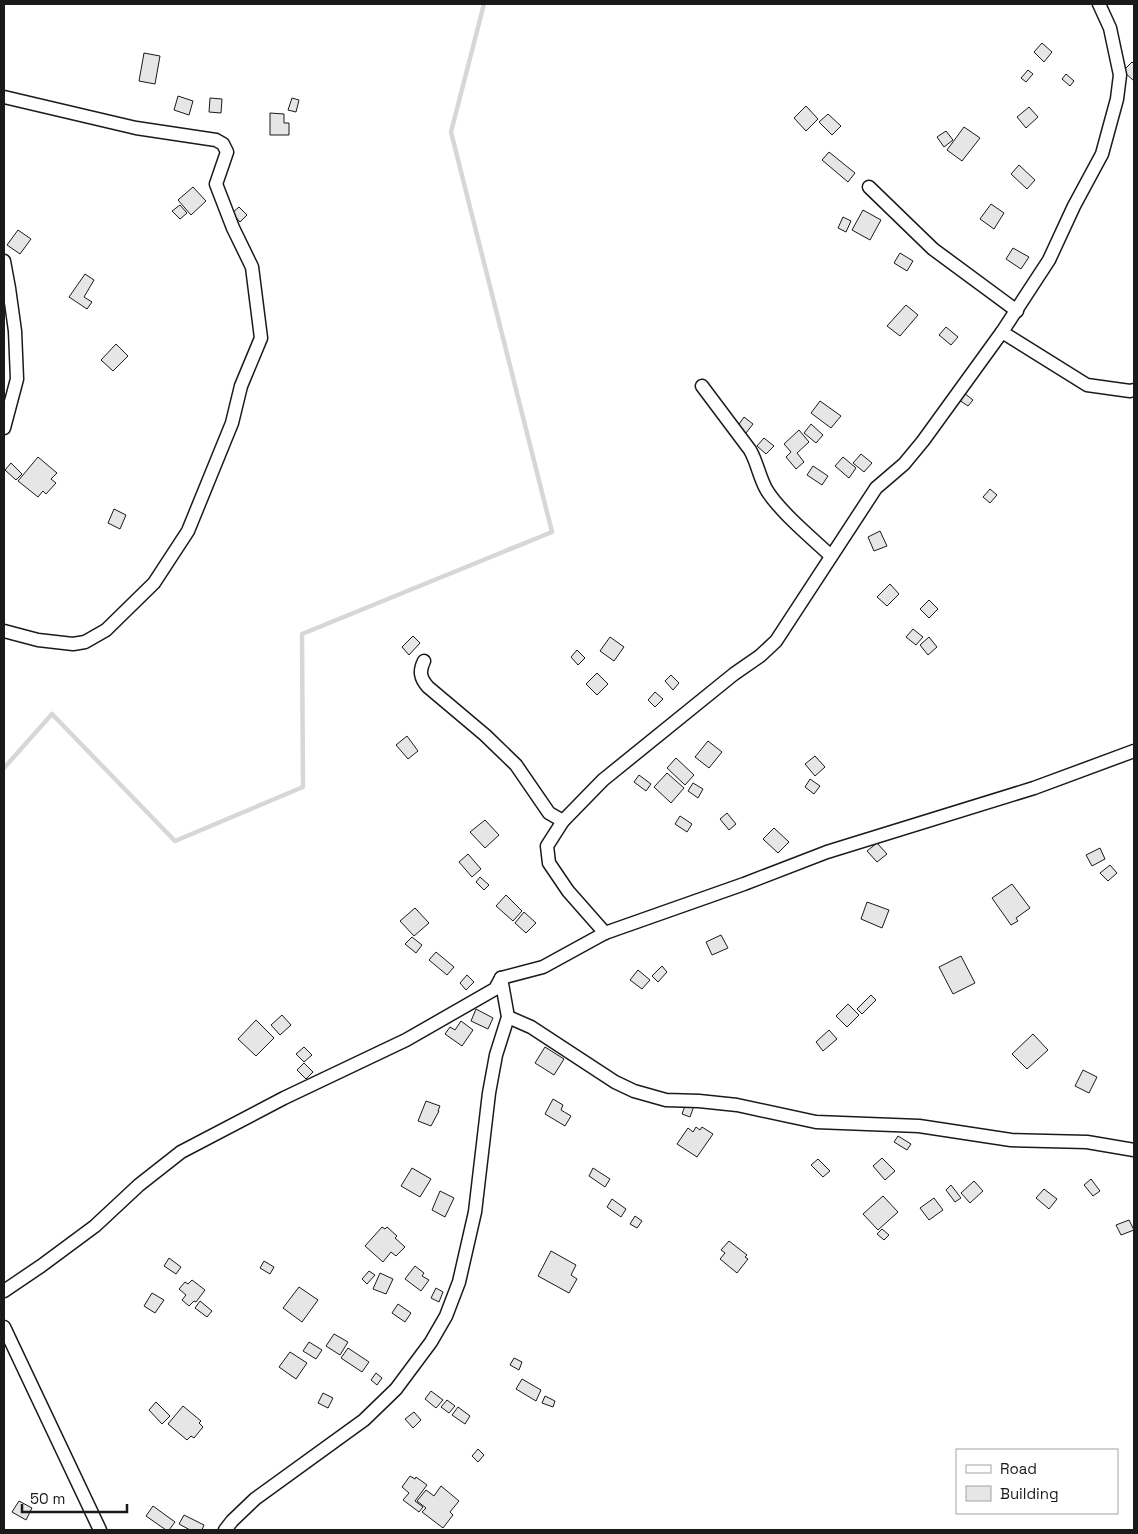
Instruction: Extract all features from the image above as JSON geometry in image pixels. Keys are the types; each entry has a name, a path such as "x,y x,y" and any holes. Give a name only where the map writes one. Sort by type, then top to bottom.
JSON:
{"street":[{"path":"605,932 568,891 549,863 547,846 563,822 603,780 734,674 760,656 776,641 876,488 904,464 923,441 1017,311 1049,260 1074,206 1102,154 1117,99 1120,75 1110,28 1099,4"},
{"path":"4,97 136,128 216,140 222,144 227,152 216,184 233,228 252,267 261,338 241,386 232,423 188,531 154,583 106,630 85,642 74,644 38,640 4,632"},
{"path":"869,187 933,249 1017,311"},
{"path":"4,262 15,331 17,379 4,428"},
{"path":"1002,332 1087,385 1134,390"},
{"path":"702,386 756,459 759,474 776,502 831,556"},
{"path":"424,661 420,669 421,680 485,734 516,765 549,813 563,822"},
{"path":"4,1291 95,1226 139,1185 181,1152 284,1098 406,1040 495,988 501,978 543,967 605,932 744,884 827,852 1034,788 1134,751"},
{"path":"226,1530 232,1521 255,1499 364,1420 396,1389 431,1342 442,1322 460,1282 475,1212 489,1093 496,1055 508,1017 501,978"},
{"path":"508,1017 531,1027 615,1082 634,1091 666,1100 738,1105 816,1122 918,1126 1011,1140 1087,1142 1134,1150"},
{"path":"4,1327 100,1530"}],"building":[{"path":"1042,43 1052,52 1044,62 1034,52"},
{"path":"144,53 160,56 155,84 139,81"},
{"path":"1132,62 1134,64 1134,81 1123,71"},
{"path":"1028,70 1033,74 1026,82 1021,78"},
{"path":"1066,74 1074,81 1070,86 1062,79"},
{"path":"178,96 193,101 189,115 174,110"},
{"path":"210,98 222,99 221,113 209,112"},
{"path":"292,98 299,100 296,112 288,110"},
{"path":"806,106 818,119 806,131 794,118"},
{"path":"1029,107 1038,117 1026,128 1017,117"},
{"path":"270,113 284,114 284,123 289,123 289,135 270,135"},
{"path":"828,114 841,126 832,135 819,122"},
{"path":"964,127 980,138 962,161 947,150"},
{"path":"946,131 953,140 944,147 937,137"},
{"path":"829,152 855,173 848,182 822,160"},
{"path":"1019,165 1035,180 1027,189 1011,174"},
{"path":"193,187 206,201 191,215 178,200"},
{"path":"991,204 1004,213 994,229 980,219"},
{"path":"180,205 187,213 180,219 172,211"},
{"path":"239,207 247,215 240,222 232,213"},
{"path":"863,210 881,220 870,240 852,230"},
{"path":"843,217 851,221 846,232 838,228"},
{"path":"18,230 31,239 20,254 7,245"},
{"path":"1013,248 1029,257 1021,269 1006,259"},
{"path":"900,253 913,261 907,271 894,263"},
{"path":"85,274 94,280 84,297 92,302 87,309 69,297"},
{"path":"906,305 918,315 900,336 887,326"},
{"path":"946,327 958,337 951,345 939,335"},
{"path":"116,344 128,356 113,371 101,360"},
{"path":"964,393 973,400 968,406 959,400"},
{"path":"820,401 841,416 831,428 811,413"},
{"path":"744,417 753,424 746,433 737,427"},
{"path":"811,424 823,435 816,443 804,433"},
{"path":"799,430 809,442 797,453 804,462 796,469 786,457 791,452 784,444"},
{"path":"764,438 774,446 766,454 757,446"},
{"path":"861,454 872,463 864,472 853,463"},
{"path":"38,457 57,473 51,479 56,483 46,494 43,491 38,497 18,481"},
{"path":"843,457 856,468 849,478 835,466"},
{"path":"11,463 22,474 16,480 5,470"},
{"path":"813,466 828,476 822,485 807,475"},
{"path":"990,489 997,495 990,503 983,497"},
{"path":"114,509 126,515 120,529 108,523"},
{"path":"880,531 887,546 874,551 868,537"},
{"path":"890,584 899,594 887,606 877,597"},
{"path":"929,600 938,609 929,618 920,609"},
{"path":"913,629 923,637 916,645 906,637"},
{"path":"413,636 420,643 409,655 402,647"},
{"path":"610,637 624,647 614,661 600,651"},
{"path":"929,637 937,647 928,655 920,645"},
{"path":"577,650 585,658 578,665 571,657"},
{"path":"597,673 608,684 597,695 586,684"},
{"path":"671,675 679,683 673,690 665,681"},
{"path":"655,692 663,699 655,707 648,700"},
{"path":"407,736 418,751 408,759 396,745"},
{"path":"708,741 722,752 709,768 695,757"},
{"path":"815,756 825,767 815,776 805,764"},
{"path":"676,758 694,775 685,785 667,768"},
{"path":"667,773 684,788 671,803 654,787"},
{"path":"639,775 651,784 646,791 634,782"},
{"path":"810,779 820,786 814,794 805,787"},
{"path":"693,783 703,789 698,798 688,791"},
{"path":"727,813 736,824 729,830 720,819"},
{"path":"680,816 692,824 687,832 675,824"},
{"path":"485,820 499,835 485,848 470,832"},
{"path":"774,828 789,842 778,853 763,839"},
{"path":"877,843 887,854 877,862 867,851"},
{"path":"1100,848 1105,859 1092,866 1086,855"},
{"path":"468,854 481,869 472,877 459,862"},
{"path":"1110,865 1117,873 1108,881 1100,873"},
{"path":"480,877 489,885 484,890 476,882"},
{"path":"1012,884 1030,908 1016,918 1018,921 1011,925 992,898"},
{"path":"506,895 522,911 513,921 496,906"},
{"path":"867,902 889,910 882,928 861,919"},
{"path":"415,908 429,923 414,936 400,921"},
{"path":"524,912 536,923 526,933 515,923"},
{"path":"721,935 728,948 712,955 706,942"},
{"path":"412,937 422,945 416,953 405,944"},
{"path":"436,952 454,967 447,975 429,960"},
{"path":"961,956 975,983 953,994 939,967"},
{"path":"662,966 667,972 658,982 652,976"},
{"path":"638,970 650,980 642,989 630,980"},
{"path":"467,975 474,982 466,990 460,983"},
{"path":"871,995 876,1000 862,1014 857,1009"},
{"path":"848,1004 859,1015 847,1027 836,1016"},
{"path":"476,1009 493,1018 488,1029 471,1021"},
{"path":"282,1015 291,1025 280,1035 271,1025"},
{"path":"256,1020 274,1038 256,1056 238,1039"},
{"path":"461,1021 473,1030 462,1046 445,1034 450,1027 455,1030"},
{"path":"829,1030 837,1039 823,1051 816,1042"},
{"path":"1033,1034 1048,1050 1027,1069 1012,1054"},
{"path":"304,1047 312,1055 304,1062 296,1054"},
{"path":"545,1047 564,1059 554,1075 535,1063"},
{"path":"304,1063 313,1072 306,1079 297,1070"},
{"path":"1083,1070 1097,1077 1089,1093 1075,1086"},
{"path":"553,1099 563,1105 561,1110 571,1116 565,1126 545,1114"},
{"path":"426,1101 440,1106 431,1126 418,1121"},
{"path":"686,1103 694,1106 690,1117 682,1114"},
{"path":"696,1127 700,1130 702,1127 713,1134 697,1157 677,1144 688,1128 693,1132"},
{"path":"898,1136 911,1144 907,1150 894,1142"},
{"path":"882,1158 895,1171 885,1180 873,1166"},
{"path":"818,1159 830,1171 823,1177 811,1165"},
{"path":"412,1168 431,1179 420,1197 401,1186"},
{"path":"593,1168 610,1179 605,1187 589,1176"},
{"path":"1091,1179 1100,1191 1093,1196 1084,1185"},
{"path":"974,1181 983,1191 970,1203 961,1193"},
{"path":"951,1185 961,1198 955,1202 946,1190"},
{"path":"1044,1189 1057,1199 1049,1209 1036,1198"},
{"path":"440,1191 454,1198 445,1217 432,1210"},
{"path":"883,1196 898,1212 878,1230 863,1214"},
{"path":"934,1198 943,1210 929,1220 920,1208"},
{"path":"612,1199 626,1209 621,1217 607,1207"},
{"path":"635,1216 642,1221 637,1228 630,1224"},
{"path":"1129,1220 1134,1230 1121,1235 1116,1225"},
{"path":"382,1227 385,1229 387,1227 405,1247 396,1256 391,1252 383,1262 365,1246"},
{"path":"882,1229 889,1235 884,1240 877,1234"},
{"path":"729,1241 747,1255 745,1257 748,1259 737,1273 720,1259 725,1253 721,1250"},
{"path":"551,1251 576,1265 571,1275 577,1279 569,1293 538,1276"},
{"path":"169,1258 181,1267 176,1274 164,1266"},
{"path":"264,1261 274,1267 270,1274 260,1268"},
{"path":"415,1266 424,1273 422,1276 429,1280 421,1291 405,1279"},
{"path":"369,1271 375,1275 367,1284 362,1279"},
{"path":"380,1273 393,1279 386,1294 373,1289"},
{"path":"192,1280 205,1290 196,1302 194,1301 189,1306 182,1300 186,1295 179,1289 185,1282 188,1284"},
{"path":"299,1287 318,1300 302,1322 283,1308"},
{"path":"436,1288 443,1292 439,1302 431,1298"},
{"path":"152,1293 164,1300 155,1313 144,1306"},
{"path":"200,1301 212,1311 207,1317 195,1308"},
{"path":"398,1304 411,1313 405,1322 392,1313"},
{"path":"334,1334 348,1342 340,1355 326,1346"},
{"path":"309,1342 322,1350 316,1359 303,1351"},
{"path":"348,1348 369,1362 362,1372 341,1358"},
{"path":"290,1352 307,1363 296,1379 279,1367"},
{"path":"514,1358 522,1362 519,1370 510,1365"},
{"path":"376,1373 382,1378 377,1385 371,1380"},
{"path":"522,1379 541,1390 536,1401 516,1389"},
{"path":"431,1391 443,1400 436,1408 425,1399"},
{"path":"323,1393 333,1398 328,1408 318,1403"},
{"path":"545,1396 555,1401 553,1407 542,1403"},
{"path":"447,1400 455,1406 449,1413 441,1407"},
{"path":"156,1402 170,1416 162,1424 149,1410"},
{"path":"183,1406 201,1421 199,1423 203,1427 194,1438 191,1436 187,1440 168,1424"},
{"path":"458,1407 470,1416 465,1424 452,1415"},
{"path":"414,1412 421,1420 413,1428 405,1419"},
{"path":"478,1449 484,1455 478,1462 472,1456"},
{"path":"410,1476 415,1479 416,1477 427,1485 415,1501 423,1507 419,1512 403,1500 409,1493 402,1487"},
{"path":"441,1486 459,1501 450,1512 453,1515 443,1528 422,1512 426,1508 417,1501 426,1490 434,1496"},
{"path":"19,1501 32,1508 26,1520 12,1512"},
{"path":"153,1506 175,1522 169,1530 166,1530 146,1516"},
{"path":"184,1515 204,1525 202,1530 190,1530 179,1524"}],"waterway":[{"path":"4,768 52,714 175,841 303,787 302,634 552,532 451,132 484,4"}]}
